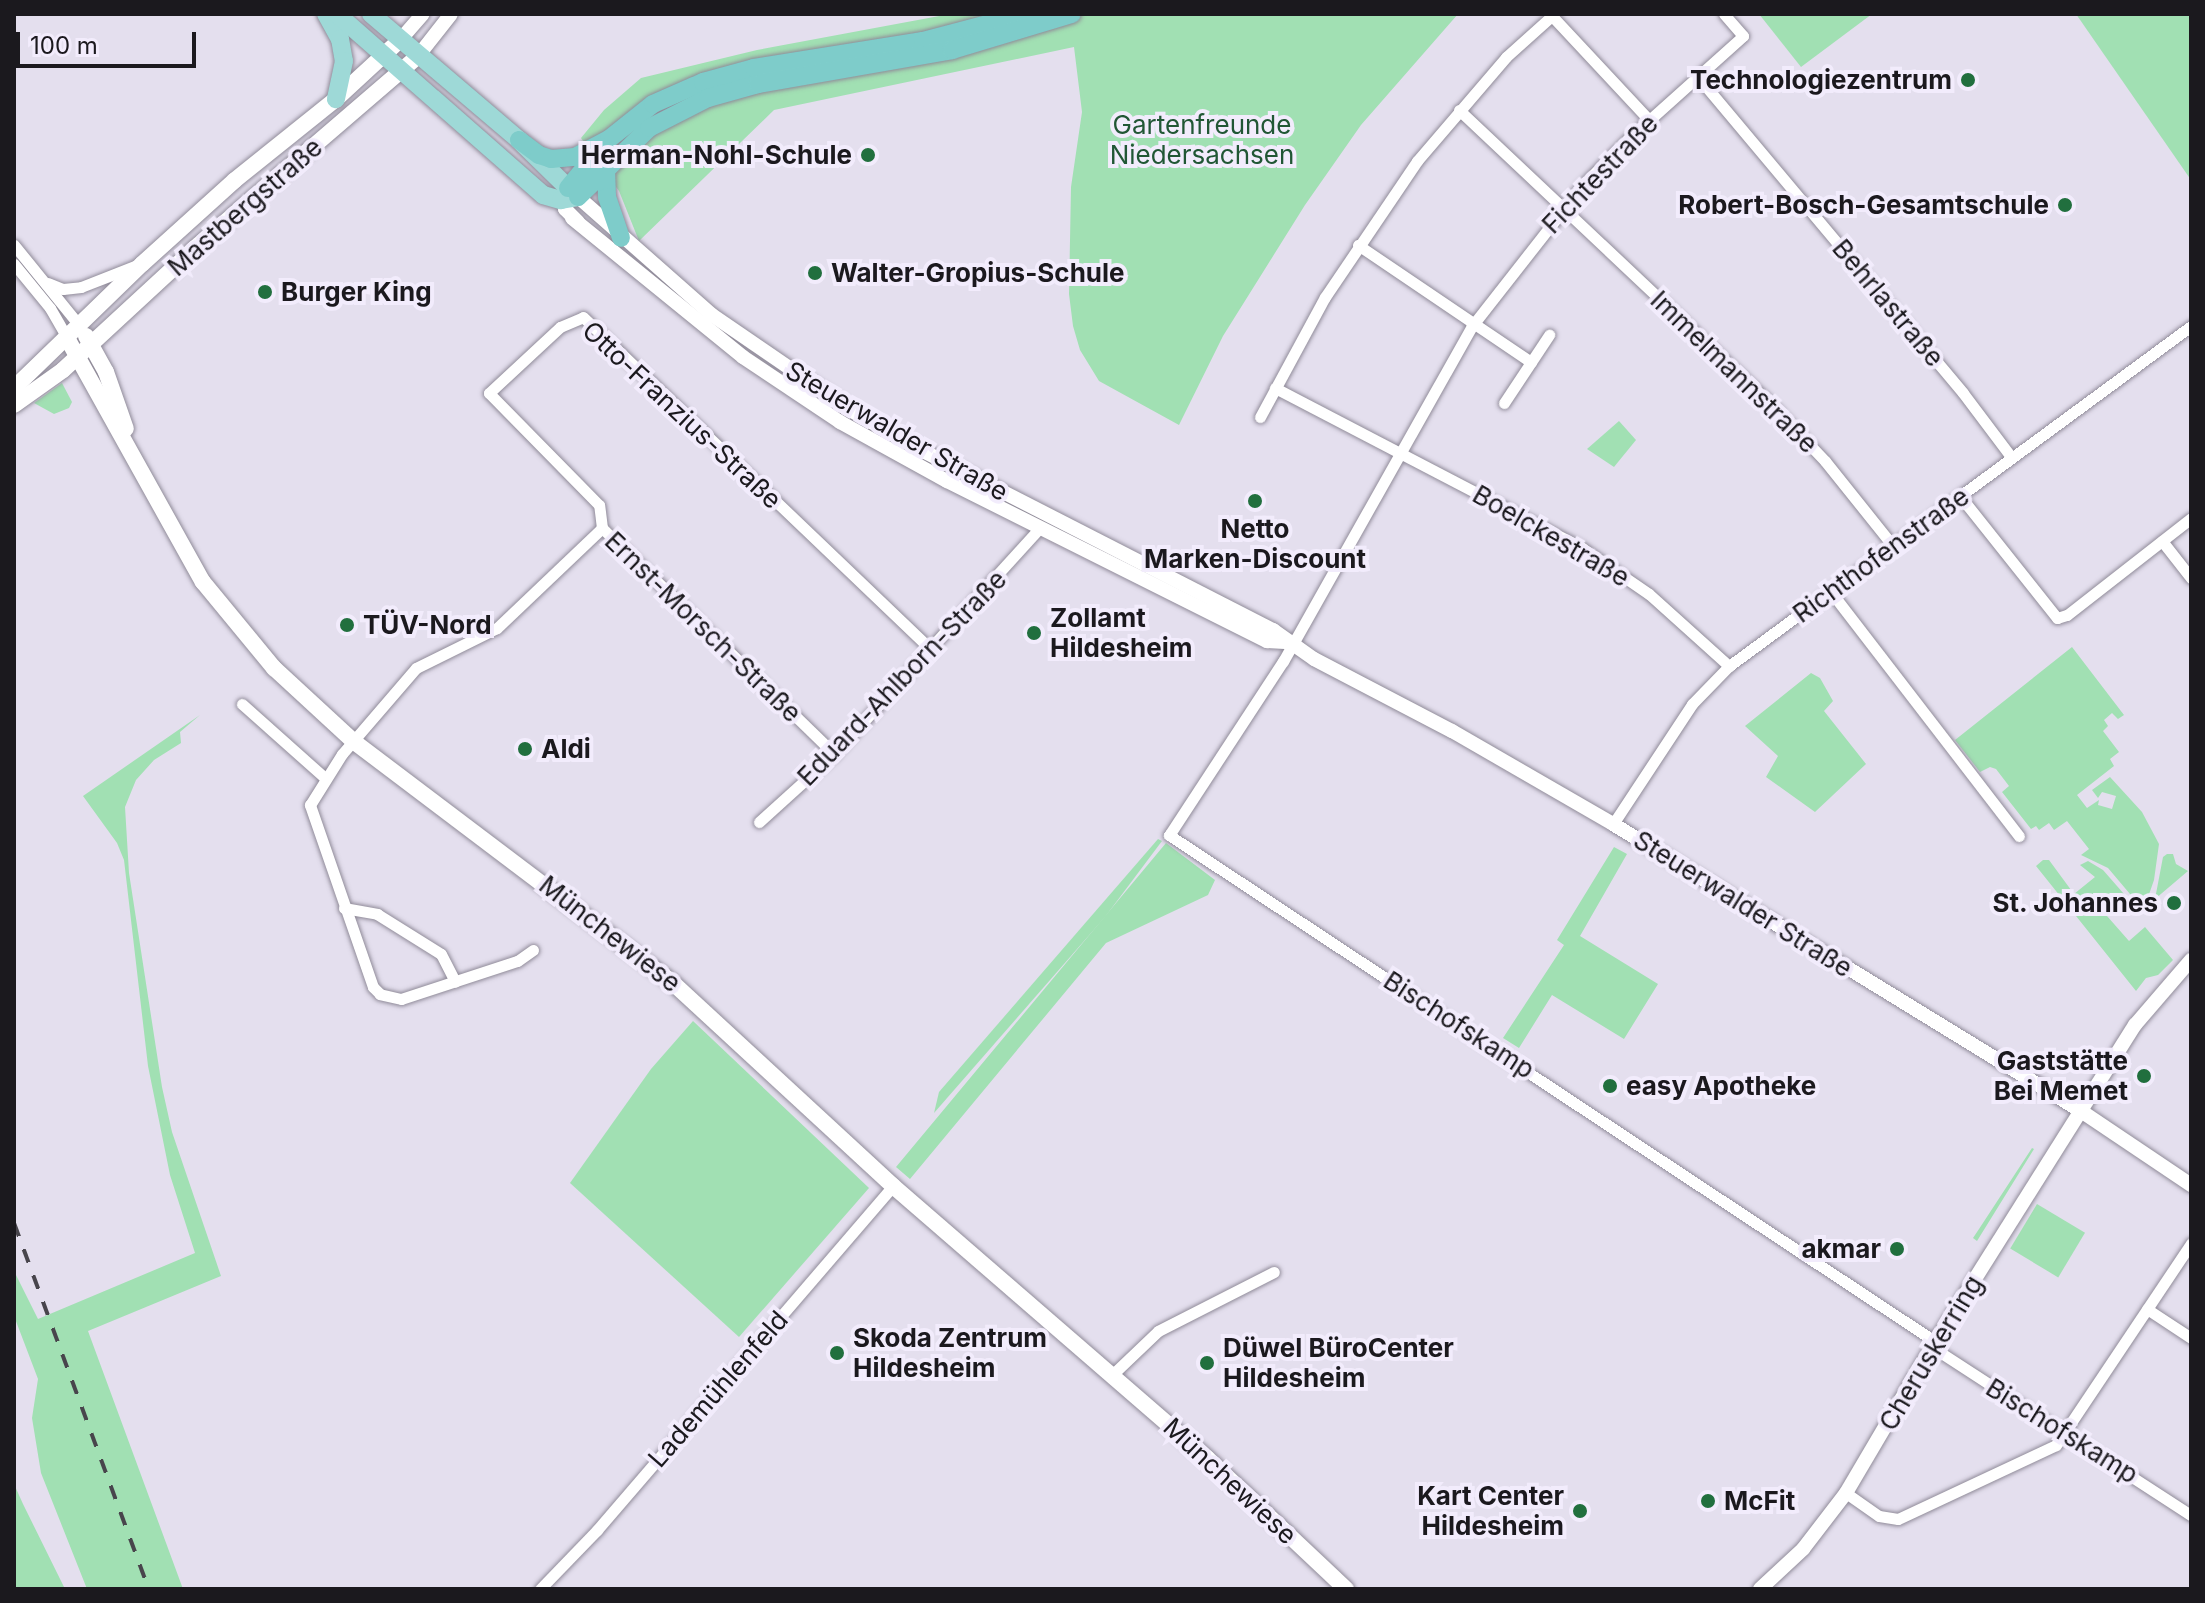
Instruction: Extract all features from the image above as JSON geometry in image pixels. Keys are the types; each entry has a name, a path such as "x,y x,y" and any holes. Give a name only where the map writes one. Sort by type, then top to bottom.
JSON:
{"highway":[{"path":"519,140 539,155 563,160 609,139 673,94 723,76 936,39 1025,14"},
{"path":"571,195 669,115 728,91 927,55 1072,14"},
{"path":"571,195 609,139"},
{"path":"606,168 607,197 621,238"}],"main road":[{"path":"326,14 340,39 344,61 336,99"},
{"name":"Steuerwalder Straße","path":"337,14 543,195"},
{"name":"Steuerwalder Straße","path":"371,14 519,140 571,195"},
{"name":"Mastbergstraße","path":"14,388 142,264 235,180 336,99 401,39"},
{"name":"Mastbergstraße","path":"14,405 77,357 195,248 418,56"},
{"path":"543,195 571,195"},
{"path":"79,325 92,344"},
{"path":"67,338 77,357"},
{"name":"Münchewiese","path":"92,344 106,372 141,472"},
{"name":"Münchewiese","path":"77,357 189,559 219,604 274,668 353,741 641,956 780,1077 893,1186 1113,1374 1346,1589"}],"street":[{"path":"401,39 423,14"},
{"path":"418,56 451,14"},
{"name":"Fichtestraße","path":"1289,644 1472,326 1563,208 1649,120 1743,36 1724,14"},
{"path":"1260,417 1325,297 1417,161 1506,57 1553,15 1649,120"},
{"name":"Behrlastraße","path":"1698,77 1955,384 2012,458"},
{"name":"Immelmannstraße","path":"1459,110 1787,419 1893,546"},
{"name":"Steuerwalder Straße","path":"543,195 659,292 779,384 853,429 1043,521"},
{"name":"Steuerwalder Straße","path":"578,222 565,209 571,195 712,315 788,370 1043,521 1267,641 1289,644 1613,824 2081,1111 2191,1185"},
{"path":"14,245 79,325"},
{"path":"1358,245 1472,326 1531,362"},
{"path":"14,264 50,308 67,338"},
{"path":"45,282 63,289 81,287 142,264"},
{"name":"Otto-Franzius-Straße","path":"602,528 599,505 489,393 560,327 583,317 932,650"},
{"name":"Richthofenstraße","path":"1613,824 1692,704 1729,666 2191,326"},
{"path":"1504,403 1549,335"},
{"name":"Boelckestraße","path":"1275,388 1400,451 1613,568 1679,619 1729,666"},
{"path":"1960,496 2057,618 2067,615 2191,518"},
{"name":"Eduard-Ahlborn-Straße","path":"759,822 834,754 932,650 1043,521"},
{"name":"Ernst-Morsch-Straße","path":"455,982 401,999 380,994 373,987 310,805 325,778 353,741 416,668 497,628 602,528 834,754"},
{"path":"2162,541 2191,578"},
{"path":"1831,592 2019,836"},
{"name":"Bischofskamp","path":"1289,644 1169,835 2191,1515"},
{"path":"242,704 325,778"},
{"path":"344,908 377,914 441,954 455,982 517,961 533,950"},
{"name":"Cheruskerring","path":"1750,1589 1763,1585 1803,1549 1846,1493 1934,1344 2142,1014 2191,960"},
{"name":"Lademühlenfeld","path":"540,1589 597,1530 893,1186"},
{"path":"1846,1493 1879,1516 1898,1519 2056,1445 2191,1243"},
{"path":"1113,1374 1158,1331 1274,1272"},
{"path":"2147,1309 2191,1338"}],"green space":[{"name":"Gartenfreunde Niedersachsen","path":"950,14 1458,14 1361,125 1305,205 1223,336 1179,425 1099,381 1080,350 1073,326 1069,294 1071,187 1082,112 1074,47 774,110 639,241 619,191 581,138 604,110 641,78 757,50"},
{"path":"1759,14 1872,14 1801,67"},
{"path":"2076,14 2191,14 2191,180"},
{"path":"62,383 72,402 69,408 54,414 34,403"},
{"path":"1619,421 1636,440 1614,467 1587,449"},
{"path":"2072,647 2124,715 2118,719 2112,713 2104,720 2108,726 2103,731 2119,752 2110,759 2114,766 2077,795 2087,808 2099,800 2098,805 2112,809 2116,796 2102,792 2098,798 2092,790 2110,777 2142,812 2159,844 2154,880 2146,903 2141,907 2108,868 2081,855 2089,849 2067,821 2054,830 2049,823 2039,830 2036,826 2031,829 2002,792 2009,786 1996,769 1990,767 1980,772 1955,740"},
{"path":"1811,673 1820,678 1833,701 1824,711 1866,764 1815,812 1766,777 1778,756 1745,726"},
{"path":"200,715 180,732 181,743 154,760 136,780 125,807 129,873 162,1087 172,1132 221,1276 88,1331 183,1589 87,1589 41,1473 32,1418 38,1379 14,1316 14,1271 38,1319 195,1253 170,1175 148,1066 124,860 117,843 83,796"},
{"path":"1158,839 1162,841 1105,917 934,1113 939,1092"},
{"path":"1166,843 1215,880 1208,895 1106,943 910,1179 896,1167"},
{"path":"1614,847 1627,854 1580,936 1658,984 1624,1039 1552,995 1519,1048 1503,1038 1564,945 1557,940"},
{"path":"2173,854 2176,864 2188,871 2155,899 2163,857"},
{"path":"2043,860 2049,860 2074,894 2095,877 2080,865 2088,861 2103,870 2124,894 2108,907 2111,911 2107,916 2129,941 2145,927 2173,960 2158,975 2146,978 2136,991 2036,866"},
{"path":"693,1021 869,1188 739,1337 570,1183 651,1069"},
{"path":"2034,1149 1977,1241 1973,1238"},
{"path":"2037,1204 2085,1233 2058,1277 2010,1249"},
{"path":"14,1484 23,1504 65,1589 14,1589"}],"railway":[{"path":"14,1223 149,1589"}],"place":[{"name":"Technologiezentrum","path":"1968,80"},
{"name":"Herman-Nohl-Schule","path":"868,155"},
{"name":"Robert-Bosch-Gesamtschule","path":"2065,205"},
{"name":"Walter-Gropius-Schule","path":"815,273"},
{"name":"Burger King","path":"265,292"},
{"name":"Netto Marken-Discount","path":"1255,501"},
{"name":"TÜV-Nord","path":"347,625"},
{"name":"Zollamt Hildesheim","path":"1034,633"},
{"name":"Aldi","path":"525,749"},
{"name":"St. Johannes","path":"2174,903"},
{"name":"Gaststätte Bei Memet","path":"2144,1076"},
{"name":"easy Apotheke","path":"1610,1086"},
{"name":"akmar","path":"1897,1249"},
{"name":"Skoda Zentrum Hildesheim","path":"837,1353"},
{"name":"Düwel BüroCenter Hildesheim","path":"1207,1363"},
{"name":"McFit","path":"1708,1501"},
{"name":"Kart Center Hildesheim","path":"1580,1511"}]}
